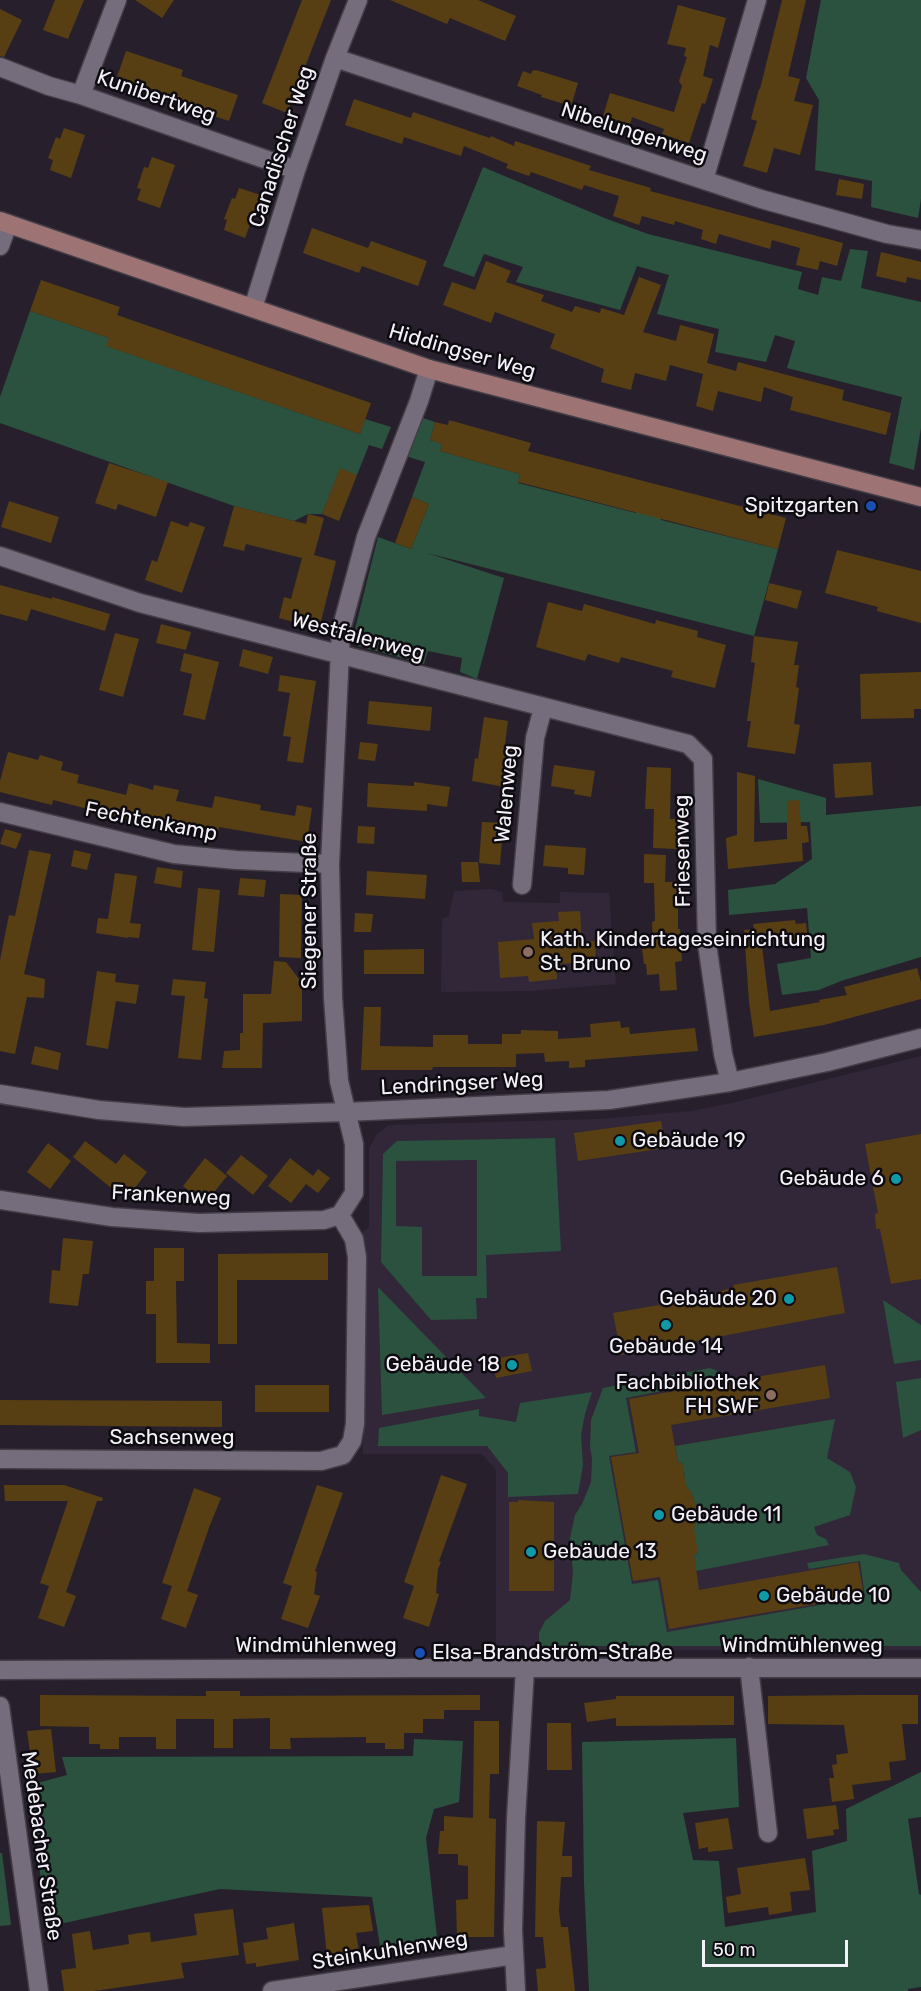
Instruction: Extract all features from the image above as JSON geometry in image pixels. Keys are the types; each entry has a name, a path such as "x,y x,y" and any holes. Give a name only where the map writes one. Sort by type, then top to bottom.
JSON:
{"main road":[{"name":"Hiddingser Weg","path":"4,222 429,369 921,497"}],"street":[{"path":"81,95 117,0"},
{"name":"Canadischer Weg","path":"253,309 296,170 358,0"},
{"path":"704,180 757,0"},
{"name":"Nibelungenweg","path":"335,58 815,215 921,240"},
{"name":"Kunibertweg","path":"0,67 49,86 296,170"},
{"path":"0,246 4,222"},
{"name":"Siegener Straße","path":"340,1215 354,1193 354,1144 339,1080 333,998 330,864 341,630 366,537 419,401 429,369"},
{"name":"Westfalenweg","path":"0,556 141,603 688,744 703,759"},
{"name":"Walenweg","path":"522,885 535,738 543,708"},
{"name":"Friesenweg","path":"703,759 707,944 723,1054 730,1083"},
{"name":"Fechtenkamp","path":"0,812 174,854 236,860 330,864"},
{"name":"Lendringser Weg","path":"0,1094 99,1110 184,1117 609,1100 730,1083 827,1062 921,1038"},
{"name":"Frankenweg","path":"0,1200 112,1217 199,1223 324,1220 340,1215"},
{"name":"Sachsenweg","path":"0,1459 321,1461 343,1455 352,1441 355,1424 357,1257 354,1239 340,1215"},
{"path":"749,1667 768,1833"},
{"path":"516,1991 514,1956 516,1818 525,1668"},
{"name":"Windmühlenweg","path":"0,1670 921,1668"},
{"name":"Medebacher Straße","path":"0,1707 39,1991"},
{"name":"Steinkuhlenweg","path":"272,1991 514,1956"}],"shaded area":[{"name":"Kath. Kindertageseinrichtung St. Bruno","path":"492,889 502,892 503,902 560,903 560,892 609,893 616,984 531,991 441,992 442,919 449,916 454,891"},
{"path":"921,1056 921,1650 496,1650 496,1470 482,1454 363,1454 363,1231 369,1228 369,1148 377,1134 389,1125 598,1119 692,1111"}],"green space":[{"path":"821,0 921,0 921,199 918,218 871,207 872,181 815,170 819,100 806,78"},
{"path":"483,167 648,234 802,272 798,289 818,295 822,277 841,281 850,249 868,251 861,288 921,302 921,428 914,470 889,463 902,397 787,368 795,341 775,335 766,362 715,352 719,329 657,314 669,275 637,266 620,310 516,282 523,267 484,254 474,277 443,266"},
{"path":"30,311 109,338 107,346 360,434 365,419 391,427 382,449 369,445 357,475 340,469 322,514 308,514 294,521 234,506 0,423 0,397"},
{"path":"417,416 435,422 430,440 442,444 440,451 520,474 518,483 636,513 638,508 662,514 661,520 778,549 754,636 427,553 504,578 477,679 460,672 462,658 428,651 424,664 358,646 353,637 378,537 411,549 429,504 412,497 425,462 402,455"},
{"path":"758,779 826,798 826,815 921,806 921,957 819,990 782,995 777,964 811,958 807,908 729,915 728,890 775,884 812,859 810,822 760,823"},
{"path":"555,1138 561,1251 486,1255 487,1298 476,1298 477,1319 431,1320 381,1262 383,1154 397,1141","holes":["477,1160 477,1276 422,1276 422,1227 396,1226 396,1161"]},
{"path":"378,1287 486,1398 382,1415"},
{"path":"883,1300 921,1325 921,1360 894,1364"},
{"path":"710,1368 720,1372 724,1379 626,1398 636,1452 609,1456 632,1584 658,1580 667,1632 865,1597 860,1561 809,1569 807,1563 864,1554 899,1563 901,1570 921,1592 921,1646 539,1646 539,1633 545,1621 570,1600 573,1573 570,1538 575,1515 591,1482 591,1420 603,1388"},
{"path":"921,1378 921,1430 903,1438 896,1382"},
{"path":"592,1392 581,1435 583,1465 578,1494 508,1497 508,1473 487,1446 378,1446 379,1428 479,1409 479,1416 516,1422 520,1403"},
{"path":"835,1419 827,1458 850,1472 856,1487 850,1515 814,1527 817,1535 826,1539 829,1545 696,1571 694,1554 698,1553 691,1537 696,1522 696,1507 691,1492 681,1480 681,1477 685,1476 682,1462 678,1463 675,1446"},
{"path":"736,1738 739,1807 683,1813 693,1860 719,1861 725,1927 816,1912 812,1851 847,1841 846,1809 921,1772 921,1817 908,1819 919,1894 921,1895 921,1987 908,1989 908,1991 589,1991 584,1883 582,1742"},
{"path":"414,1739 463,1741 459,1802 434,1809 426,1838 438,1946 381,1952 372,1897 220,1889 46,1927 30,1785 67,1775 62,1757 413,1756"},
{"path":"0,1853 2,1853 11,1925 0,1926"}],"building":[{"path":"55,0 84,0 68,39 43,30"},
{"path":"135,0 174,0 162,18"},
{"path":"302,0 331,0 287,113 262,103"},
{"path":"390,0 478,0 516,16 505,41 450,18 447,24"},
{"path":"782,0 806,0 788,76 800,79 794,101 813,105 800,155 774,148 767,173 743,166 757,121 751,119"},
{"path":"678,5 726,18 718,48 710,45 703,76 713,79 705,104 702,103 689,143 662,134 664,129 632,117 630,124 603,116 610,93 674,112 682,86 679,81 687,57 684,56 686,48 667,44"},
{"path":"0,9 22,20 4,57 0,56"},
{"path":"126,51 183,70 181,76 238,95 229,121 172,102 173,96 117,77"},
{"path":"536,70 578,83 571,106 541,97 542,95 517,86 523,71 531,74"},
{"path":"354,99 411,118 413,112 490,138 491,136 514,146 515,141 591,166 589,170 651,188 650,191 843,243 837,266 820,261 818,270 796,265 800,248 772,240 770,249 719,234 716,244 701,239 703,230 675,221 674,225 642,216 639,225 613,216 619,196 584,185 582,190 531,172 529,176 506,168 508,164 464,146 461,156 404,137 402,144 345,125"},
{"path":"64,128 85,135 71,178 50,170 53,160 48,158 56,137 60,139"},
{"path":"152,157 175,165 160,208 137,200 141,189 137,188 144,167 148,168"},
{"path":"839,179 864,184 862,199 836,195"},
{"path":"239,188 261,195 245,238 224,230 227,220 224,219 232,198 235,199"},
{"path":"312,228 368,248 371,241 427,261 418,286 362,266 359,273 303,253"},
{"path":"881,252 921,262 921,280 907,277 906,283 876,276"},
{"path":"486,261 511,271 506,282 544,295 541,301 572,312 575,306 600,313 601,308 624,315 639,277 661,285 643,332 676,341 680,325 714,334 707,363 736,371 738,362 844,390 842,400 891,413 886,435 790,410 793,397 764,387 761,402 718,391 713,411 696,406 703,374 670,365 666,381 635,373 631,390 601,382 604,369 550,348 555,334 495,312 491,323 443,305 452,282 475,290"},
{"path":"41,280 120,307 117,315 371,403 360,434 106,346 109,338 30,311"},
{"path":"449,420 531,443 528,451 786,518 778,549 518,482 520,474 440,451 442,444 430,440 435,422 448,425"},
{"path":"109,463 168,482 156,517 118,504 116,510 95,503"},
{"path":"340,468 357,475 339,521 322,514"},
{"path":"412,497 429,504 411,549 395,543"},
{"path":"9,501 59,517 51,543 1,527"},
{"path":"234,506 306,524 308,514 324,518 314,555 336,561 319,629 279,618 284,597 291,599 302,558 246,544 244,551 223,546"},
{"path":"171,521 188,527 190,522 205,527 182,593 145,580 152,560 157,562"},
{"path":"837,550 921,571 921,623 877,611 878,607 825,593"},
{"path":"769,583 802,591 797,609 765,600"},
{"path":"0,585 110,614 105,631 31,609 27,621 0,614"},
{"path":"548,602 582,611 584,604 655,624 656,620 698,631 697,637 726,645 715,688 671,677 673,671 621,657 619,663 588,654 585,661 536,647"},
{"path":"161,624 191,632 186,650 156,643"},
{"path":"115,633 139,639 123,697 99,690"},
{"path":"754,636 798,642 794,665 799,665 796,687 799,688 794,724 800,725 795,754 747,747 751,721 747,721 755,663 751,662"},
{"path":"243,649 273,657 268,674 239,666"},
{"path":"184,653 219,662 205,720 183,715 192,674 180,671"},
{"path":"921,672 921,709 914,709 914,718 861,719 860,674"},
{"path":"280,675 316,681 303,763 287,761 291,737 283,736 290,693 278,691"},
{"path":"369,701 432,707 430,731 367,724"},
{"path":"484,717 508,721 505,744 516,745 513,762 509,762 505,787 472,781 475,758 478,759"},
{"path":"360,742 378,744 375,761 358,759"},
{"path":"8,752 38,760 40,755 63,762 61,770 79,775 77,783 126,795 129,783 153,790 154,785 179,790 176,801 212,808 215,796 261,805 260,810 295,816 297,805 312,808 307,842 219,827 218,833 136,816 135,821 53,800 52,805 0,792 0,781"},
{"path":"871,762 873,795 835,798 833,764"},
{"path":"554,765 595,771 591,797 574,794 575,790 551,786"},
{"path":"647,767 671,768 670,819 678,819 677,849 653,848 654,809 645,809"},
{"path":"737,772 755,776 754,842 787,839 787,801 799,800 801,826 807,826 809,842 802,843 803,861 728,869 726,838 737,835"},
{"path":"414,782 450,787 447,807 427,804 427,811 367,807 368,783 414,786"},
{"path":"482,822 508,823 506,840 502,840 500,865 479,863"},
{"path":"358,826 375,827 374,844 357,843"},
{"path":"5,829 22,834 16,849 0,844"},
{"path":"545,845 586,848 584,875 568,874 568,868 543,866"},
{"path":"29,850 51,854 24,974 45,979 44,998 27,997 15,1054 0,1051 0,960 9,915 15,916"},
{"path":"74,850 91,854 87,870 71,866"},
{"path":"644,854 666,855 665,882 678,882 678,929 680,929 682,961 675,962 677,990 660,991 659,974 647,975 646,964 644,964 642,949 653,948 652,922 655,921 654,883 644,883"},
{"path":"461,862 478,862 480,882 462,882"},
{"path":"157,867 183,871 181,888 154,883"},
{"path":"367,871 427,875 425,899 366,895"},
{"path":"115,873 137,876 130,923 141,924 139,938 96,933 98,918 108,919"},
{"path":"240,878 266,880 264,897 238,895"},
{"path":"198,888 220,890 214,952 192,950"},
{"path":"280,894 302,895 301,958 279,957"},
{"path":"580,911 582,942 595,941 596,962 556,964 557,979 529,982 528,976 500,978 498,942 534,939 532,923 559,921 558,912"},
{"path":"355,913 373,914 371,932 354,932"},
{"path":"795,920 796,924 806,923 808,941 762,946 770,1011 847,995 844,987 917,968 921,982 921,999 824,1025 754,1037 744,930 754,929 753,924"},
{"path":"424,949 424,974 364,974 364,950"},
{"path":"274,961 286,962 302,983 302,1021 263,1023 262,1068 222,1068 224,1051 240,1050 240,1033 243,1033 243,994 271,994"},
{"path":"97,971 116,974 115,982 139,985 136,1004 116,1001 108,1049 86,1045"},
{"path":"173,979 206,982 204,998 208,999 201,1060 178,1058 185,996 171,995"},
{"path":"364,1007 381,1007 380,1046 433,1047 433,1035 468,1035 468,1044 502,1044 502,1034 521,1034 521,1030 558,1031 558,1039 591,1037 590,1024 620,1021 621,1028 629,1027 630,1034 695,1028 698,1051 585,1060 585,1067 569,1068 569,1061 545,1062 544,1053 516,1054 516,1067 361,1070"},
{"path":"35,1046 61,1053 58,1070 31,1064"},
{"name":"Gebäude 19","path":"661,1121 666,1148 578,1161 574,1133"},
{"name":"Gebäude 6","path":"921,1134 921,1279 891,1284 880,1229 876,1229 875,1214 878,1213 865,1144"},
{"path":"85,1141 116,1164 124,1154 147,1172 126,1200 73,1157"},
{"path":"48,1143 71,1161 50,1189 27,1172"},
{"path":"241,1155 268,1176 253,1195 226,1173"},
{"path":"205,1158 227,1176 205,1204 183,1186"},
{"path":"290,1158 313,1176 318,1169 330,1178 318,1193 306,1184 291,1203 268,1186"},
{"path":"63,1238 93,1241 89,1274 83,1274 78,1306 49,1303 52,1270 60,1271"},
{"path":"154,1248 184,1248 184,1281 176,1281 177,1343 210,1344 210,1363 156,1363 156,1314 146,1314 146,1281 154,1281"},
{"path":"328,1253 328,1280 237,1280 237,1344 218,1344 218,1254"},
{"path":"837,1267 845,1313 621,1355 613,1313 699,1298 734,1287 733,1285"},
{"name":"Gebäude 18","path":"528,1353 532,1371 496,1378 492,1359"},
{"path":"825,1365 830,1398 671,1425 678,1463 682,1462 686,1486 691,1492 696,1507 694,1529 698,1553 694,1554 699,1590 858,1562 864,1596 669,1629 660,1577 633,1581 611,1457 639,1453 629,1399"},
{"path":"255,1385 329,1385 329,1412 255,1412"},
{"path":"0,1400 222,1401 222,1427 0,1425"},
{"path":"441,1475 467,1484 439,1561 441,1562 438,1569 436,1593 439,1594 429,1627 403,1618 414,1586 404,1582"},
{"path":"4,1485 64,1485 103,1498 102,1501 97,1501 66,1592 76,1596 64,1627 38,1618 49,1586 40,1583 68,1501 5,1501"},
{"path":"317,1485 343,1493 315,1571 317,1572 314,1594 320,1596 308,1628 281,1619 292,1586 283,1583"},
{"path":"194,1488 221,1498 187,1591 198,1595 186,1628 161,1619 172,1586 162,1583"},
{"name":"Gebäude 13","path":"518,1500 554,1502 554,1591 509,1591 509,1502 518,1502"},
{"path":"206,1691 240,1691 240,1696 480,1695 480,1710 444,1710 444,1719 423,1719 423,1733 404,1733 404,1749 385,1749 385,1743 366,1743 366,1737 290,1738 291,1749 270,1749 270,1718 233,1719 233,1748 214,1748 214,1719 176,1719 176,1749 156,1749 156,1737 119,1737 119,1749 100,1749 100,1744 89,1744 89,1727 40,1726 40,1695 206,1696"},
{"path":"918,1695 918,1724 902,1724 906,1760 889,1762 891,1780 852,1785 854,1799 832,1802 829,1778 834,1778 832,1765 837,1764 836,1755 848,1753 844,1725 768,1724 768,1696"},
{"path":"616,1696 734,1696 734,1725 616,1726 616,1718 587,1722 584,1703 616,1699"},
{"path":"474,1721 499,1721 499,1774 490,1774 489,1818 496,1819 494,1937 457,1937 456,1900 468,1899 468,1866 458,1865 458,1854 438,1854 440,1831 444,1831 444,1816 473,1818"},
{"path":"547,1723 571,1723 572,1770 547,1770"},
{"path":"51,1729 56,1772 33,1774 27,1731"},
{"path":"836,1805 839,1829 833,1830 834,1835 807,1839 803,1809"},
{"path":"728,1818 733,1849 708,1852 708,1847 699,1849 695,1823"},
{"path":"537,1821 565,1822 562,1856 572,1856 572,1877 561,1877 559,1911 561,1927 568,1927 575,1991 538,1991 536,1969 546,1968 543,1937 535,1937"},
{"path":"805,1858 810,1890 790,1892 792,1911 769,1915 768,1907 728,1913 726,1897 741,1894 737,1868"},
{"path":"369,1905 373,1931 356,1933 359,1951 327,1956 322,1908"},
{"path":"233,1909 239,1955 181,1963 184,1978 94,1991 64,1991 61,1970 76,1968 72,1934 90,1931 93,1950 129,1944 128,1935 139,1933 150,1932 151,1942 197,1935 194,1914"},
{"path":"294,1923 299,1960 256,1967 256,1963 246,1964 243,1943 268,1939 266,1928"}],"place":[{"name":"Spitzgarten","path":"871,506"},
{"name":"Kath. Kindertageseinrichtung St. Bruno","path":"528,952"},
{"name":"Gebäude 19","path":"620,1141"},
{"name":"Gebäude 6","path":"896,1179"},
{"name":"Gebäude 20","path":"789,1299"},
{"name":"Gebäude 14","path":"666,1325"},
{"name":"Gebäude 18","path":"512,1365"},
{"name":"Fachbibliothek FH SWF","path":"771,1395"},
{"name":"Gebäude 11","path":"659,1515"},
{"name":"Gebäude 13","path":"531,1552"},
{"name":"Gebäude 10","path":"764,1596"},
{"name":"Elsa-Brandström-Straße","path":"420,1653"}]}
